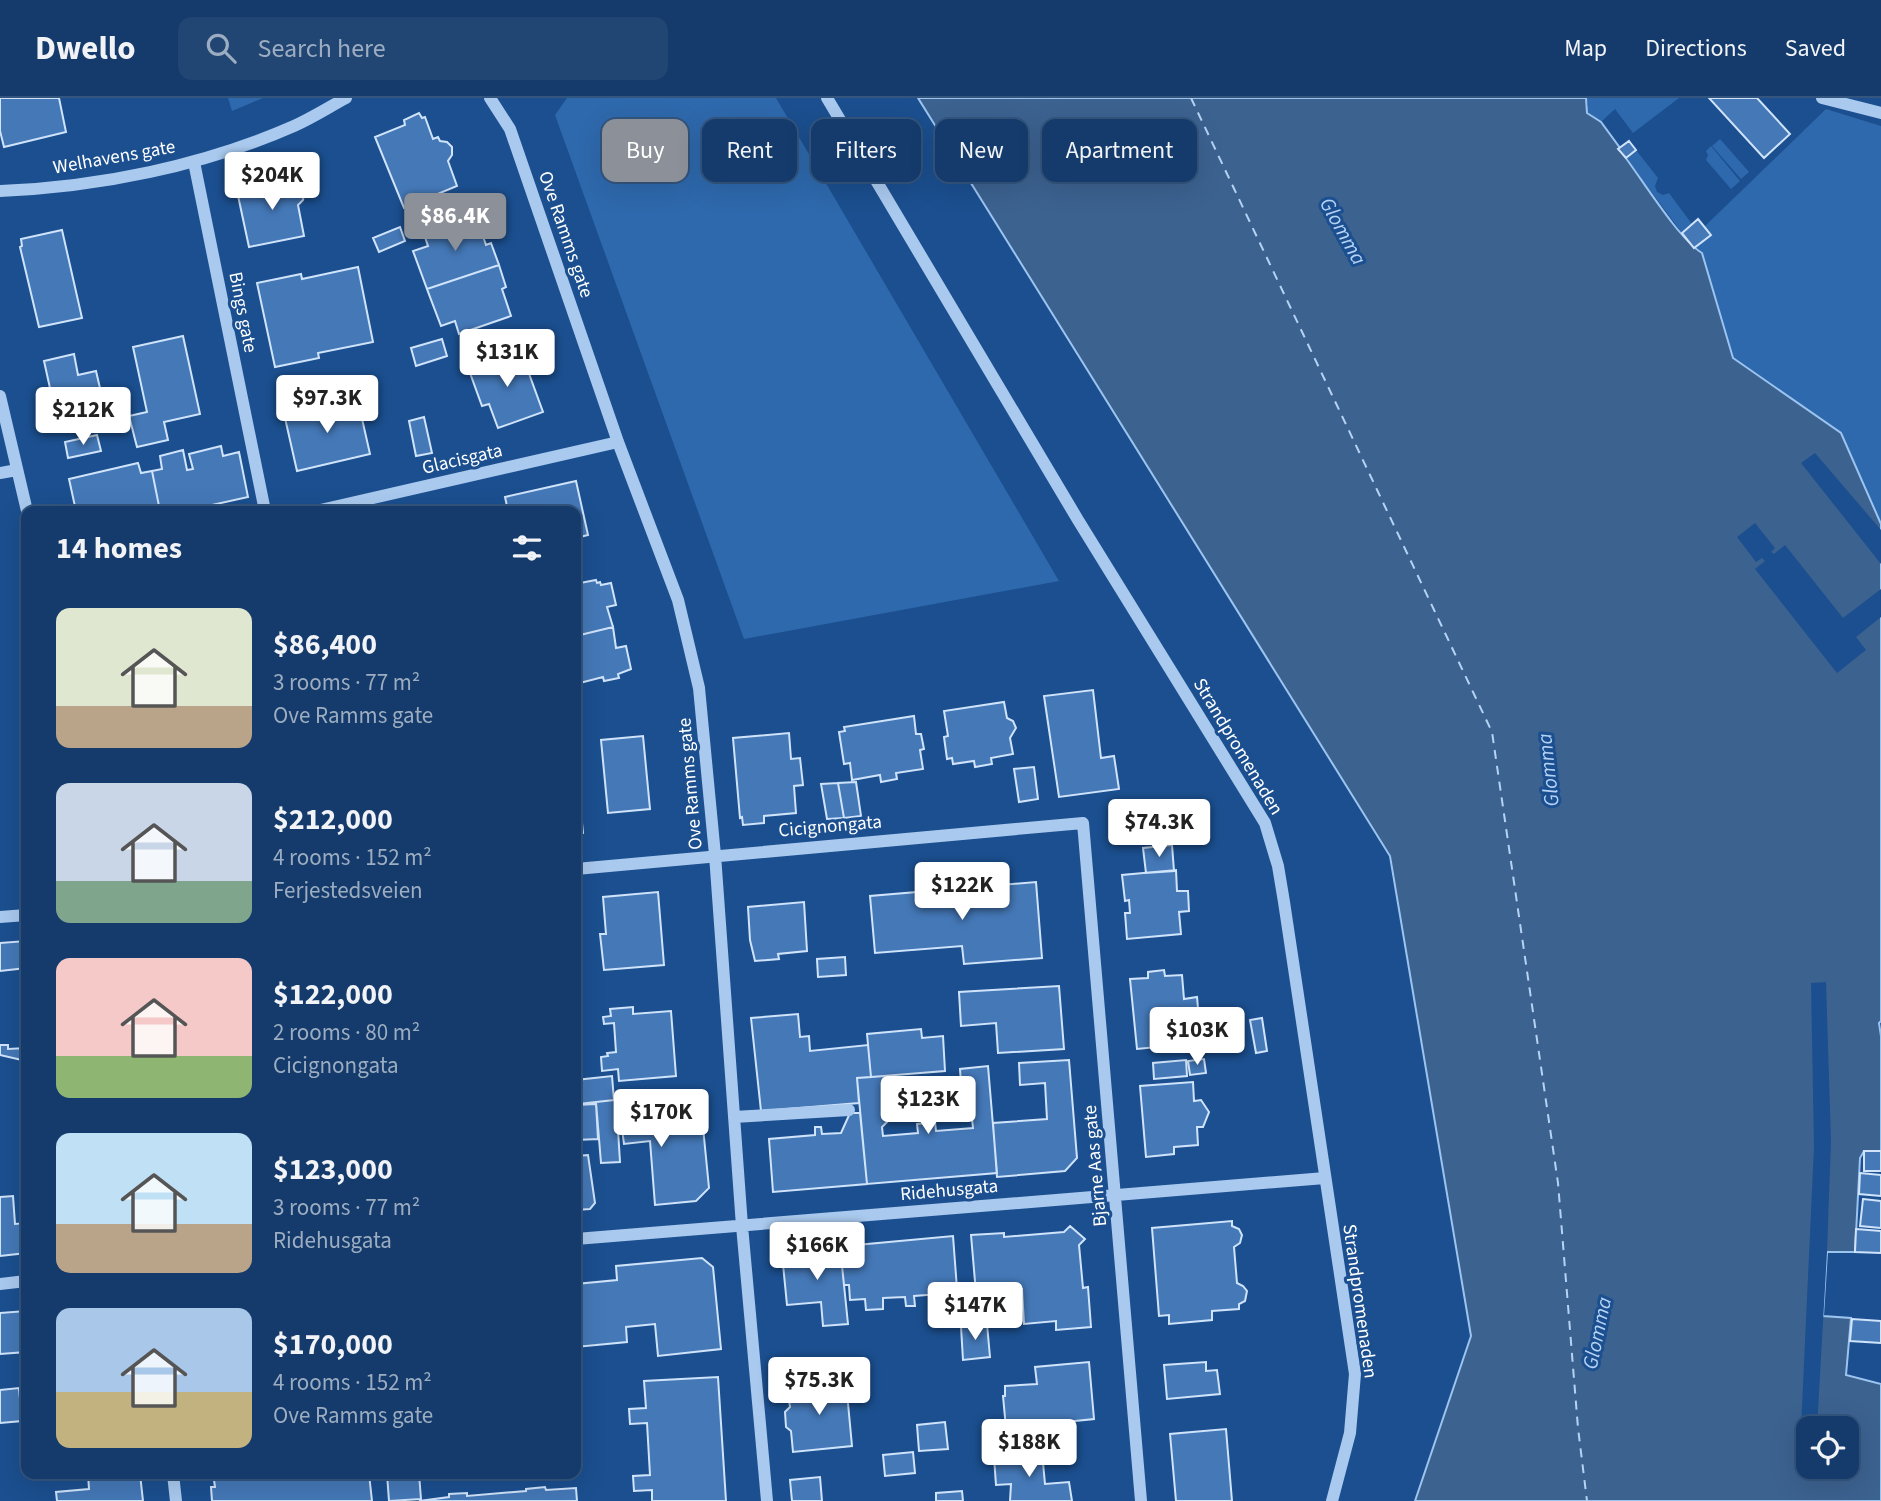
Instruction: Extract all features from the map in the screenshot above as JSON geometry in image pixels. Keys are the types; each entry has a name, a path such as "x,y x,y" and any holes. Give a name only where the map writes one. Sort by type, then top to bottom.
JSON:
{"street":[{"name":"Welhavens gate","path":"0,191 108,179 194,162 294,126 346,98"},
{"name":"Ove Ramms gate","path":"490,98 510,129 618,442 678,600 699,688 767,1501"},
{"name":"Strandpromenaden","path":"827,98 1078,520 1265,823 1284,902 1354,1374 1350,1433 1332,1501"},
{"path":"1822,98 1881,114"},
{"name":"Bings gate","path":"194,162 264,506"},
{"path":"0,396 26,506"},
{"name":"Glacisgata","path":"338,506 618,442"},
{"path":"0,473 17,470"},
{"name":"Cicignongata","path":"581,868 1083,823 1082,828"},
{"name":"Bjarne Aas gate","path":"1082,828 1141,1501"},
{"path":"0,917 21,915"},
{"path":"734,1117 849,1110"},
{"name":"Ridehusgata","path":"581,1239 1325,1178"},
{"path":"0,1284 21,1282"},
{"path":"174,1479 176,1501"}],"shaded area":[{"path":"228,98 263,98 232,111"},
{"path":"567,98 776,98 788,119 702,119 702,182 797,182 797,134 811,158 811,182 825,182 1059,581 744,639 555,115"},
{"path":"1586,98 1679,98 1633,133 1615,109 1601,122 1585,110 1588,105"},
{"path":"1826,109 1881,126 1881,524 1841,433 1733,358 1702,253 1694,248 1710,235 1704,227"},
{"path":"1720,139 1749,172 1741,179 1712,146"},
{"path":"1711,146 1740,181 1731,189 1706,160 1706,151"},
{"path":"1636,150 1658,178 1655,186 1657,192 1663,195 1669,193 1692,224 1682,233 1626,158"}],"water":[{"name":"Glomma","path":"918,98 1586,98 1587,113 1601,122 1670,221 1692,246 1702,253 1733,358 1841,433 1881,524 1881,1151 1864,1151 1860,1158 1855,1252 1827,1252 1823,1316 1851,1318 1846,1375 1881,1384 1881,1501 1415,1501 1471,1336 1390,856 970,182 1028,182 1028,119 935,119 935,125"}],"pier":[{"path":"1815,453 1881,530 1881,564 1801,463"},
{"path":"1755,523 1775,548 1771,552 1774,554 1785,545 1843,618 1881,589 1881,617 1856,637 1866,650 1837,673 1755,569 1765,561 1762,558 1756,562 1737,537"},
{"path":"1826,982 1831,1141 1818,1416 1802,1416 1814,1147 1811,983"}],"building":[{"path":"0,98 59,98 66,132 4,147 0,131"},
{"path":"1709,98 1757,98 1790,134 1764,158"},
{"path":"419,113 422,118 425,117 433,139 438,137 452,147 452,155 448,161 457,186 404,208 375,137 405,125 404,120"},
{"path":"1629,141 1636,150 1626,158 1618,149"},
{"path":"293,179 304,195 298,205 304,236 249,247 237,191"},
{"path":"476,216 486,245 491,243 499,265 427,289 413,251 428,246 424,234"},
{"path":"1698,219 1711,235 1694,248 1682,233"},
{"path":"400,227 405,241 379,252 373,238"},
{"path":"62,230 82,318 39,327 20,247 21,239"},
{"path":"499,265 506,287 502,289 511,316 459,334 455,321 441,326 427,289"},
{"path":"358,267 373,342 318,353 319,358 275,367 257,283 301,274 302,279"},
{"path":"183,336 200,414 164,422 168,440 137,447 129,416 147,412 133,347"},
{"path":"442,339 447,356 416,366 411,348"},
{"path":"520,349 543,412 498,428 489,404 482,406 470,373 477,371 475,365"},
{"path":"74,354 78,375 96,371 107,418 59,429 44,361"},
{"path":"329,399 331,408 358,401 370,454 297,471 285,418 313,412 311,403"},
{"path":"424,417 432,453 416,456 409,421"},
{"path":"97,435 101,451 68,458 65,442"},
{"path":"221,446 223,456 239,452 248,497 208,506 159,506 152,471 162,469 160,456 183,450 187,470 193,469 189,454"},
{"path":"138,463 141,473 152,471 159,506 75,506 69,479"},
{"path":"576,481 588,535 581,537 581,506 507,506 505,497"},
{"path":"596,580 601,585 611,583 616,605 607,607 613,627 581,635 581,583"},
{"path":"613,627 616,648 626,646 631,669 618,674 619,678 604,681 603,677 581,683 581,635"},
{"path":"1093,690 1101,758 1114,756 1119,789 1059,797 1044,696"},
{"path":"1004,702 1007,718 1013,721 1016,728 1010,738 1013,754 991,758 992,764 975,767 974,761 953,764 952,758 947,759 944,737 948,736 944,711"},
{"path":"914,716 916,734 921,734 924,749 920,750 923,769 896,773 897,779 881,782 880,775 852,780 850,763 844,764 839,732 845,731 844,727"},
{"path":"789,733 791,759 800,758 803,785 794,786 796,813 764,816 764,823 743,825 742,817 740,818 733,738"},
{"path":"643,736 650,809 608,813 601,740"},
{"path":"1034,767 1038,799 1019,802 1014,769"},
{"path":"856,782 861,816 844,818 838,783"},
{"path":"838,783 844,818 827,819 821,784"},
{"path":"1172,845 1174,871 1146,873 1143,848"},
{"path":"1176,870 1177,891 1188,891 1189,911 1179,912 1181,934 1127,939 1125,913 1130,913 1129,900 1125,901 1122,875"},
{"path":"1036,882 1042,958 964,964 962,946 875,953 870,896"},
{"path":"658,892 664,965 604,970 600,934 606,934 603,897"},
{"path":"804,902 807,951 778,954 779,959 755,961 750,940 748,907"},
{"path":"21,941 21,969 0,971 0,943"},
{"path":"845,957 846,975 818,977 817,959"},
{"path":"1164,970 1165,976 1182,975 1184,999 1197,997 1199,1019 1186,1020 1188,1044 1137,1049 1130,979 1148,978 1148,972"},
{"path":"1059,986 1064,1049 998,1053 996,1023 961,1026 959,992"},
{"path":"633,1007 633,1014 671,1011 676,1076 619,1081 618,1069 602,1071 601,1057 616,1052 614,1023 604,1024 603,1017 611,1016 610,1009"},
{"path":"798,1014 800,1037 809,1036 810,1051 868,1045 871,1077 857,1078 859,1103 761,1111 751,1018"},
{"path":"1262,1018 1267,1051 1256,1053 1250,1020"},
{"path":"921,1029 922,1038 943,1036 945,1071 871,1077 867,1034"},
{"path":"0,1045 8,1045 8,1049 21,1048 21,1060 0,1055"},
{"path":"1204,1059 1206,1073 1190,1075 1188,1061"},
{"path":"1069,1060 1077,1158 1065,1171 997,1177 993,1123 1047,1119 1045,1083 1020,1085 1019,1063"},
{"path":"1186,1060 1187,1076 1154,1079 1153,1063"},
{"path":"988,1066 997,1173 867,1184 857,1078 885,1076 889,1120 882,1127 883,1136 918,1133 917,1124 935,1122 936,1131 973,1128 972,1119 963,1114 960,1069"},
{"path":"612,1076 614,1100 581,1104 581,1079"},
{"path":"1193,1082 1194,1101 1201,1100 1209,1112 1203,1127 1197,1127 1198,1145 1174,1147 1174,1154 1146,1157 1140,1086"},
{"path":"615,1100 616,1118 701,1107 709,1188 696,1201 655,1205 650,1141 624,1144 622,1129 618,1130 620,1162 601,1163 596,1102"},
{"path":"596,1104 598,1139 581,1140 581,1105"},
{"path":"850,1113 860,1113 867,1184 773,1192 769,1139 815,1135 815,1127 821,1127 822,1134 841,1133"},
{"path":"1864,1151 1881,1151 1881,1171 1864,1171"},
{"path":"588,1155 595,1203 590,1209 581,1210 581,1156"},
{"path":"1860,1173 1881,1175 1881,1196 1859,1194"},
{"path":"13,1196 15,1224 21,1223 21,1254 0,1256 0,1197"},
{"path":"1863,1199 1881,1201 1881,1228 1860,1226"},
{"path":"1232,1221 1232,1226 1239,1229 1242,1235 1240,1243 1234,1247 1237,1283 1247,1291 1245,1301 1239,1304 1239,1309 1212,1311 1212,1320 1169,1324 1169,1315 1159,1316 1152,1228"},
{"path":"1070,1226 1085,1239 1079,1245 1083,1288 1088,1287 1091,1327 1056,1330 1056,1321 1024,1324 1022,1289 976,1293 971,1235 1004,1233 1004,1237 1064,1232"},
{"path":"1856,1229 1881,1231 1881,1253 1855,1252"},
{"path":"953,1236 958,1302 941,1303 940,1294 914,1296 915,1306 906,1306 905,1297 883,1298 883,1309 866,1310 865,1299 850,1300 849,1285 844,1285 842,1266 848,1265 846,1246"},
{"path":"840,1246 848,1324 823,1326 821,1302 787,1305 782,1254"},
{"path":"702,1258 713,1267 721,1349 658,1356 655,1324 626,1327 627,1342 581,1347 581,1284 617,1280 616,1266"},
{"path":"21,1311 21,1352 0,1354 0,1313"},
{"path":"1852,1319 1881,1321 1881,1343 1850,1341"},
{"path":"987,1324 990,1357 963,1360 961,1327"},
{"path":"1089,1362 1094,1419 1006,1428 1003,1396 1005,1386 1037,1384 1035,1367"},
{"path":"1206,1362 1206,1371 1217,1370 1220,1394 1167,1399 1164,1365"},
{"path":"718,1377 726,1501 652,1501 652,1490 634,1491 633,1476 650,1475 647,1423 630,1424 629,1409 646,1408 644,1381"},
{"path":"846,1382 852,1446 793,1452 791,1431 786,1427 785,1412 790,1407 787,1387"},
{"path":"19,1388 21,1421 0,1423 0,1390"},
{"path":"945,1422 948,1449 919,1451 917,1425"},
{"path":"1026,1426 1028,1443 995,1446 993,1428"},
{"path":"1226,1429 1232,1501 1176,1501 1170,1434"},
{"path":"913,1452 915,1473 885,1476 883,1455"},
{"path":"1042,1452 1045,1484 1069,1482 1072,1501 1010,1501 1011,1484 996,1485 994,1457"},
{"path":"820,1477 822,1501 792,1501 790,1480"},
{"path":"88,1479 141,1479 143,1501 57,1501 56,1492 89,1489"},
{"path":"370,1479 372,1501 212,1501 211,1487 215,1487 214,1480"},
{"path":"387,1479 419,1479 421,1499 389,1501"},
{"path":"545,1487 546,1490 576,1488 577,1501 419,1501 449,1497 449,1494 467,1493 467,1496"},
{"path":"962,1491 963,1501 936,1501 936,1493"}],"ferry route":[{"path":"1191,98 1492,732 1558,1183 1578,1428 1587,1501"}]}
